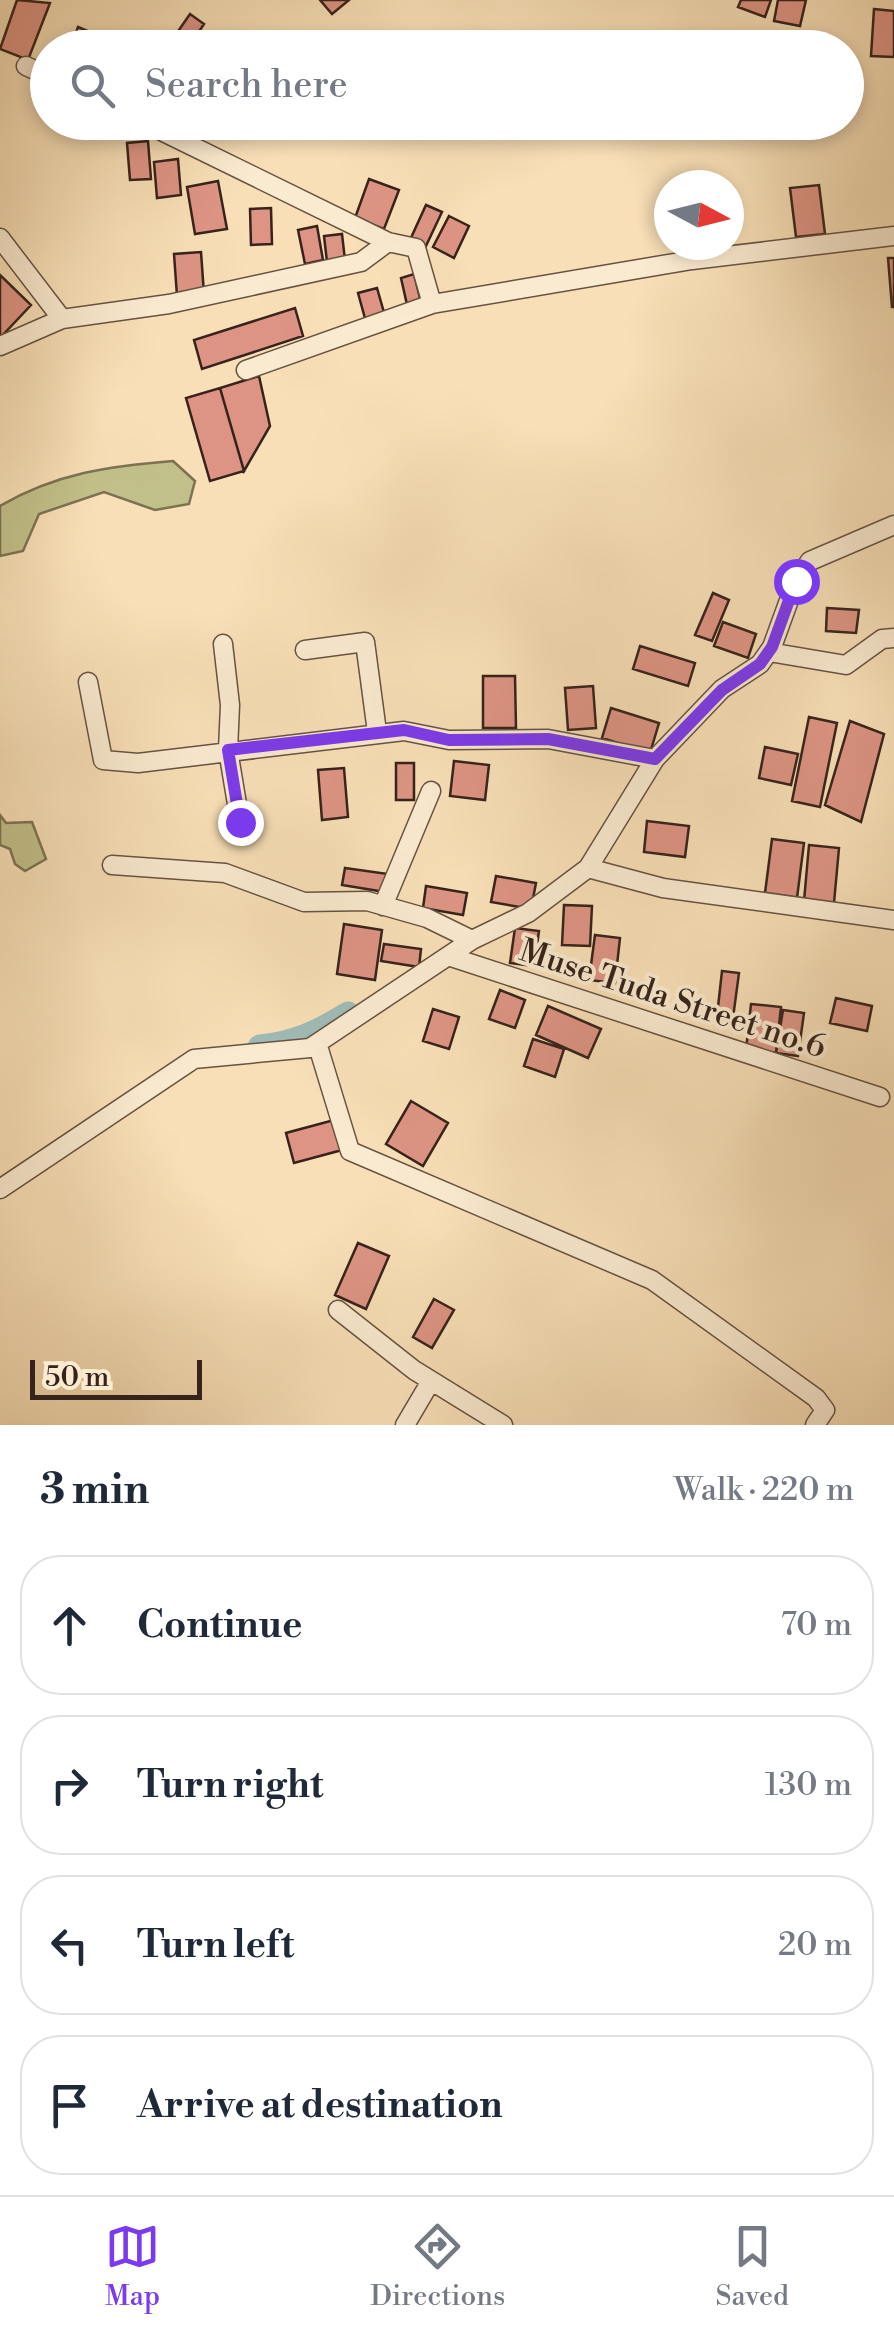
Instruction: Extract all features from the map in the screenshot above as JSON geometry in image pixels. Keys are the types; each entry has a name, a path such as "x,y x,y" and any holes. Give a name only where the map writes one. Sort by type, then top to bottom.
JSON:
{"street":[{"path":"26,66 30,68"},
{"path":"181,140 388,242 416,248 432,304"},
{"path":"246,370 432,304 692,260 894,236"},
{"path":"0,238 62,319"},
{"path":"0,346 62,319 168,304 361,262 388,242"},
{"path":"0,1189 194,1060 317,1043 472,940 528,913 588,868 655,759 722,690 768,652 796,581 810,562 894,524"},
{"path":"768,652 846,664 882,639 894,638"},
{"path":"304,650 366,642 377,732"},
{"path":"223,644 230,706 228,750 240,822"},
{"path":"88,682 102,760 138,764 404,730 449,740 548,739 655,759"},
{"path":"383,906 431,791"},
{"path":"112,865 225,873 304,902 367,901 426,918 472,940"},
{"path":"588,868 663,888 894,920"},
{"name":"Muse Tuda Street no.6","path":"448,956 880,1097"},
{"path":"317,1043 350,1150 652,1280 816,1398 825,1410 815,1425"},
{"path":"338,1310 432,1381 503,1425"},
{"path":"405,1425 432,1381"}],"shaded area":[{"path":"173,461 195,481 189,504 155,510 104,492 39,514 23,551 0,556 0,506 42,486 84,473"},
{"path":"0,815 6,823 32,822 46,859 25,871 15,864 10,849 0,845"}],"building":[{"path":"17,0 50,3 40,30 30,30 28,60 0,49"},
{"path":"320,0 349,0 332,14"},
{"path":"741,0 771,0 765,17 738,7"},
{"path":"778,0 806,0 800,26 774,21"},
{"path":"874,9 894,11 894,57 871,56"},
{"path":"190,14 204,24 200,30 179,30"},
{"path":"148,141 151,179 130,180 127,143"},
{"path":"178,159 181,195 157,198 154,162"},
{"path":"369,179 399,190 384,229 355,218"},
{"path":"218,181 227,229 195,234 187,187"},
{"path":"819,185 825,234 796,237 790,188"},
{"path":"426,205 442,212 425,248 410,240"},
{"path":"271,208 272,244 251,245 250,209"},
{"path":"449,216 469,226 454,258 433,247"},
{"path":"317,226 323,260 305,264 298,230"},
{"path":"342,234 345,260 327,262 324,236"},
{"path":"201,252 204,294 177,296 174,254"},
{"path":"888,258 894,258 894,307 892,307"},
{"path":"414,274 422,306 408,309 401,278"},
{"path":"0,275 31,305 0,338"},
{"path":"377,288 385,316 366,322 358,293"},
{"path":"295,308 303,336 202,369 194,340"},
{"path":"259,376 270,426 244,471 220,388"},
{"path":"220,388 244,471 210,481 186,398"},
{"path":"713,593 729,600 712,641 695,635"},
{"path":"827,608 859,610 856,633 826,631"},
{"path":"723,622 756,634 748,658 714,646"},
{"path":"640,646 695,663 688,686 633,669"},
{"path":"483,676 515,676 516,728 483,728"},
{"path":"593,686 596,728 568,730 565,688"},
{"path":"611,708 659,723 650,753 602,738"},
{"path":"809,717 837,723 820,807 792,801"},
{"path":"850,721 884,734 861,822 825,805"},
{"path":"765,747 798,754 791,785 759,778"},
{"path":"454,761 489,765 485,800 450,796"},
{"path":"396,763 414,763 414,800 396,800"},
{"path":"344,768 348,817 322,820 318,770"},
{"path":"647,821 689,826 685,857 644,852"},
{"path":"772,839 804,843 797,898 765,893"},
{"path":"809,845 839,848 834,903 804,901"},
{"path":"345,868 388,874 385,892 342,885"},
{"path":"496,876 536,883 531,909 491,902"},
{"path":"426,886 467,893 463,915 423,908"},
{"path":"564,905 592,906 590,946 562,945"},
{"path":"344,924 382,930 375,980 337,974"},
{"path":"515,928 539,931 534,966 510,963"},
{"path":"595,935 620,938 615,983 589,980"},
{"path":"384,944 421,949 419,967 381,961"},
{"path":"722,971 739,973 733,1018 717,1016"},
{"path":"500,990 525,1000 515,1028 489,1019"},
{"path":"836,998 872,1006 867,1031 830,1023"},
{"path":"751,1004 781,1007 776,1053 746,1050"},
{"path":"548,1006 601,1029 588,1058 536,1035"},
{"path":"433,1009 459,1017 449,1049 423,1041"},
{"path":"783,1010 804,1013 798,1056 776,1053"},
{"path":"533,1039 564,1049 555,1077 524,1066"},
{"path":"411,1101 448,1123 423,1166 386,1144"},
{"path":"334,1120 342,1150 294,1163 286,1133"},
{"path":"358,1243 389,1256 366,1309 335,1295"},
{"path":"434,1299 454,1310 432,1348 413,1337"}],"waterway":[{"path":"260,1047 306,1036 348,1014"}],"route":[{"path":"240,822 228,750 404,730 449,740 548,739 655,759 722,690 760,664 772,647 796,581"}]}
